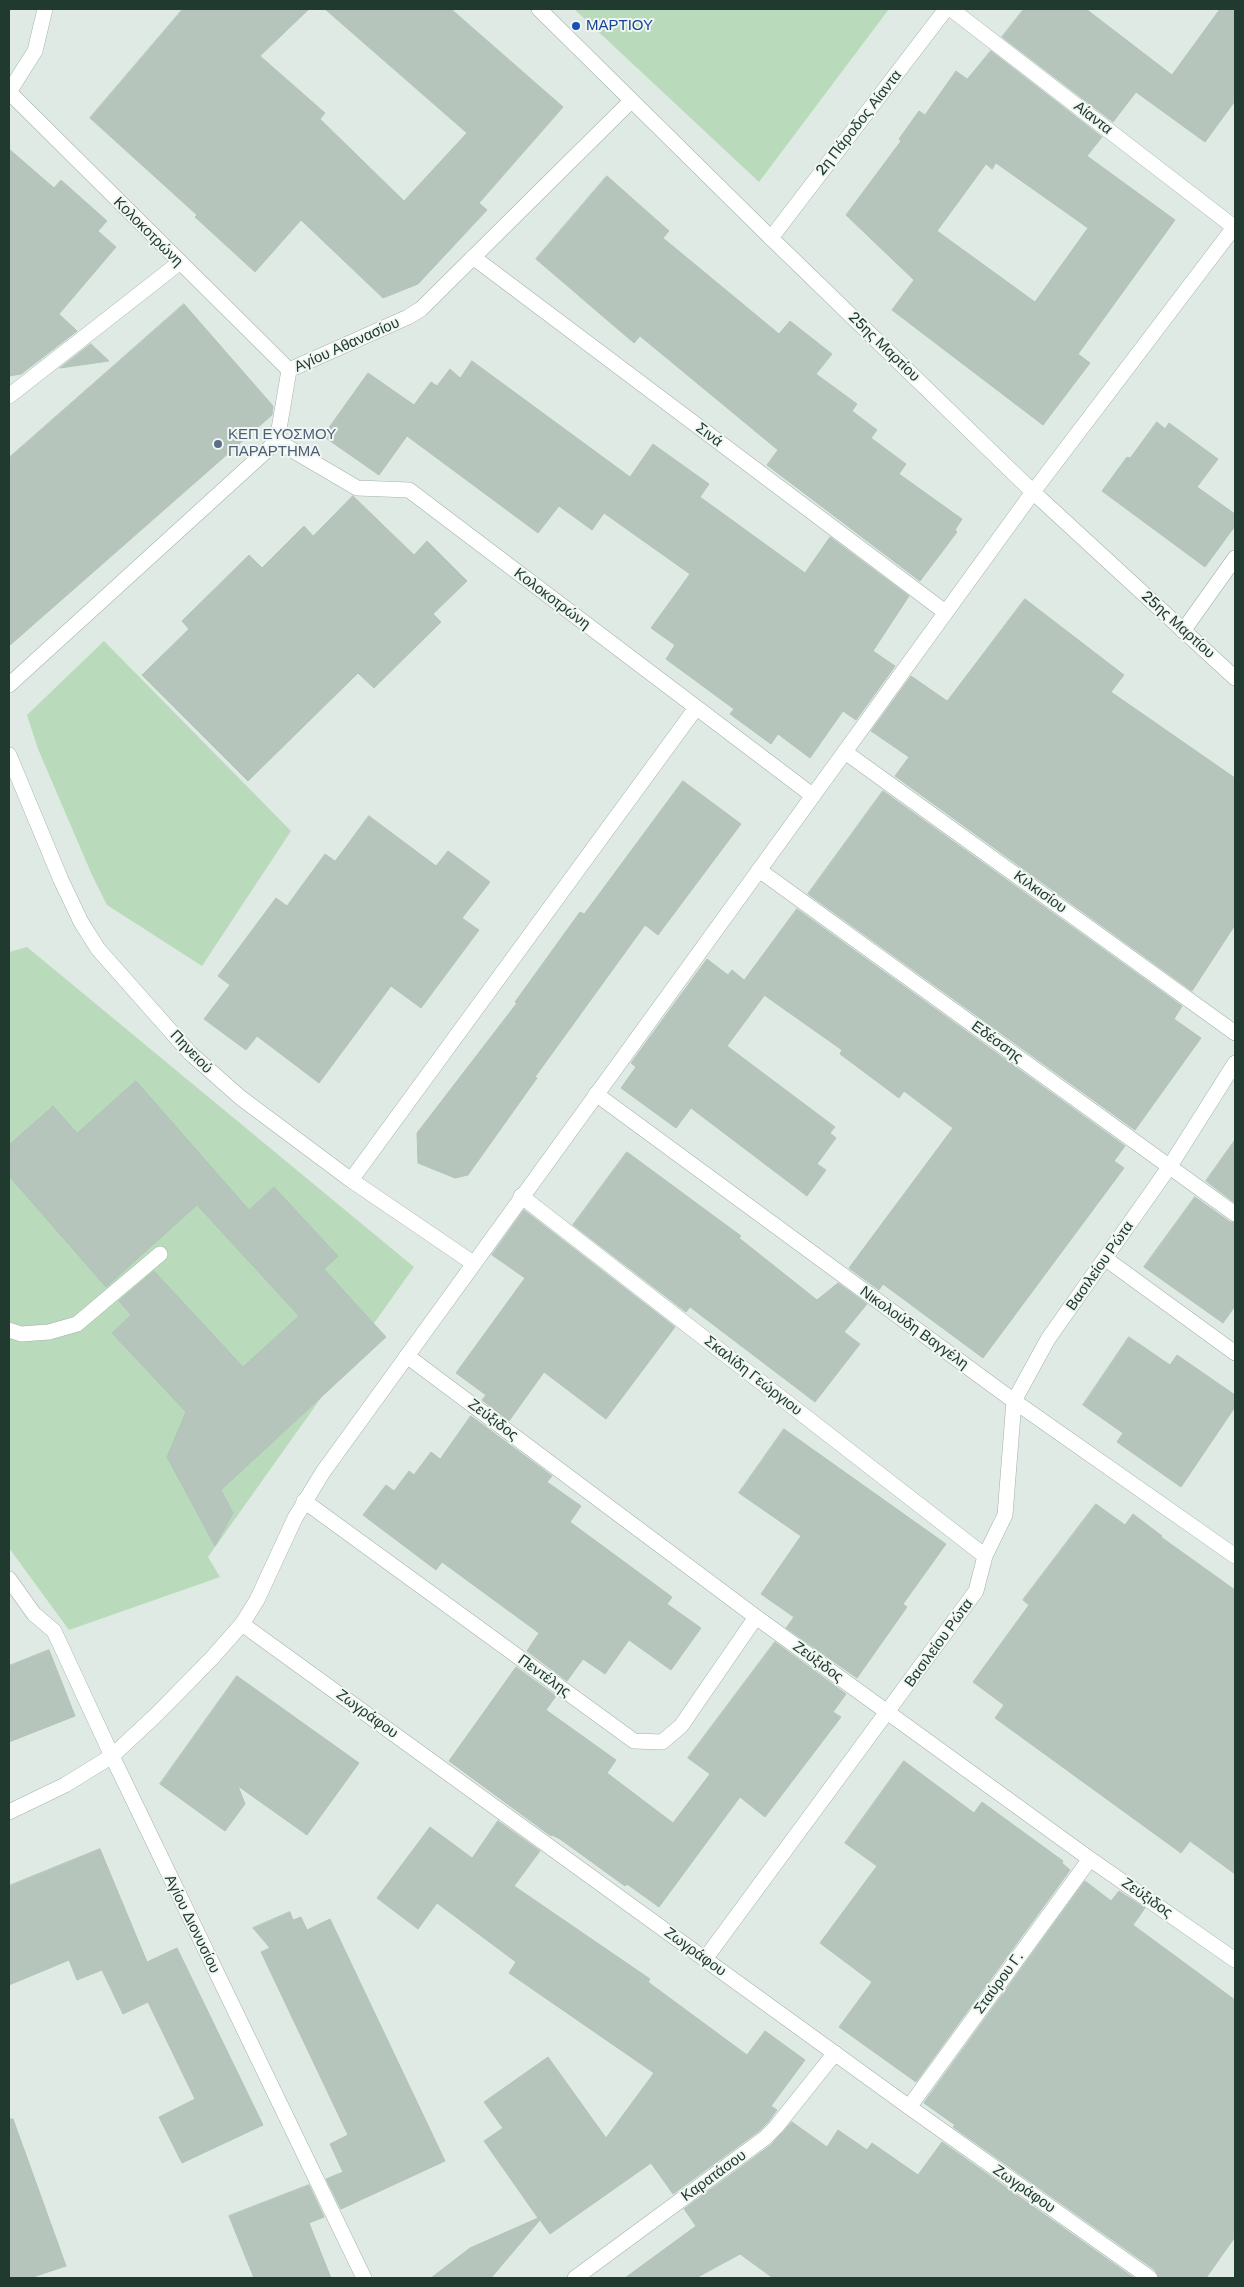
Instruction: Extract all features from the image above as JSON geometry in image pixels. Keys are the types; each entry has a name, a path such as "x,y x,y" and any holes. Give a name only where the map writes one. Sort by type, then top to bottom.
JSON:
{"street":[{"path":"9,92 35,51 45,9"},
{"name":"25ης Μαρτίου","path":"539,9 771,238 1033,492 1235,678"},
{"name":"2η Πάροδος Αίαντα","path":"771,238 946,9"},
{"name":"Αίαντα","path":"951,9 1235,227"},
{"name":"Κολοκοτρώνη","path":"9,92 179,263 289,370"},
{"name":"Αγίου Αθανασίου","path":"277,441 289,370 421,309 632,102"},
{"path":"9,1812 65,1785 112,1756 156,1715 242,1624 257,1600 304,1501 473,1263 1033,492 1235,227"},
{"name":"Σινά","path":"473,257 945,612"},
{"path":"9,396 179,263"},
{"path":"9,685 277,441"},
{"name":"Κολοκοτρώνη","path":"277,441 357,488 409,490 812,795"},
{"path":"1183,631 1235,558"},
{"path":"351,1180 696,708"},
{"name":"Κιλκισίου","path":"845,752 1235,1033"},
{"name":"Πηνειού","path":"9,755 61,880 81,922 98,949 190,1053 218,1079 351,1180 473,1263"},
{"name":"Εδέσσης","path":"759,870 1235,1214"},
{"name":"Βασιλείου Ρώτα","path":"704,1959 889,1712 976,1592 986,1556 1005,1515 1014,1402 1048,1339 1170,1166 1235,1064"},
{"name":"Νικολούδη Βαγγέλη","path":"596,1094 1014,1402 1235,1556"},
{"name":"Σκαλίδη Γεώργιου","path":"522,1196 986,1556"},
{"path":"9,1330 21,1334 49,1332 77,1324 160,1254"},
{"path":"1106,1259 1235,1353"},
{"name":"Ζεύξιδος","path":"407,1356 756,1617 1090,1859 1235,1960"},
{"name":"Πεντέλης","path":"304,1501 634,1741 662,1742 681,1726 756,1617"},
{"name":"Αγίου Διονυσίου","path":"9,1578 34,1614 54,1632 364,2278"},
{"name":"Ζωγράφου","path":"242,1624 908,2107 1150,2278"},
{"name":"Σταύρου Γ.","path":"908,2107 1090,1859"},
{"name":"Καρατάσου","path":"575,2278 765,2138 835,2053"}],"green space":[{"path":"574,9 889,9 759,182"},
{"path":"104,641 291,831 202,966 107,905 92,875 38,749 27,715"},
{"path":"27,947 414,1267 208,1557 220,1577 69,1630 9,1548 9,952"}],"building":[{"path":"183,9 309,9 260,56 325,113 320,119 404,201 467,133 325,9 451,9 563,107 479,203 487,210 418,284 383,298 301,220 255,272 195,217 197,215 90,118"},
{"path":"1024,9 1086,9 1172,75 1220,9 1235,9 1235,101 1205,142 1136,92 1113,122 1002,37"},
{"path":"991,51 1102,137 1087,156 1175,220 1078,354 1090,363 1043,425 892,310 914,280 846,215 901,141 899,139 919,111 925,115 956,71 967,79","holes":["996,163 1088,228 1035,302 937,231 986,164 992,169"]},
{"path":"9,149 54,188 61,180 107,221 98,231 116,247 59,314 77,331 21,374 9,376"},
{"path":"607,176 669,231 663,238 779,334 790,321 832,354 816,374 857,404 852,411 877,430 871,438 906,464 899,474 962,519 955,530 957,532 920,581 767,465 778,450 640,336 634,343 536,259"},
{"path":"184,304 273,406 272,415 9,646 9,458"},
{"path":"91,344 109,361 60,368"},
{"path":"472,361 630,477 653,444 709,484 700,497 805,573 830,537 909,596 873,651 895,666 856,720 843,711 810,758 778,734 771,744 730,714 734,709 666,659 675,645 651,628 690,574 604,513 592,530 559,506 538,533 407,436 379,475 323,436 368,373 414,405 431,382 437,386 450,369 460,378"},
{"path":"1157,422 1165,429 1169,423 1218,459 1197,487 1235,514 1235,526 1205,567 1102,491 1127,457 1130,458"},
{"path":"353,496 414,555 427,541 467,581 433,614 441,622 374,688 358,673 248,781 142,675 189,629 182,621 249,555 262,568 304,526 313,536"},
{"path":"1025,599 1124,675 1111,692 1235,778 1235,925 1192,991 895,776 909,757 871,731 911,676 947,701"},
{"path":"683,781 741,824 658,935 645,925 535,1077 537,1078 468,1175 455,1178 418,1163 417,1133 517,1003 515,1002 580,912 584,914"},
{"path":"883,791 1182,1006 1174,1019 1201,1038 1135,1130 808,894"},
{"path":"369,816 436,866 448,851 490,882 462,918 479,930 421,1008 391,986 319,1083 257,1036 246,1050 204,1019 230,985 218,976 276,898 287,906 325,854 335,861"},
{"path":"797,909 1125,1146 1114,1161 1124,1168 983,1358 883,1284 879,1290 849,1268 953,1128 904,1091 899,1098 840,1054 842,1050 747,983 764,996 727,1046 835,1127 830,1133 836,1138 817,1164 826,1170 807,1196 691,1108 676,1128 621,1088 636,1067 631,1063 707,959 728,975 732,970 744,980"},
{"path":"136,1081 249,1210 274,1187 338,1256 324,1269 386,1337 221,1490 233,1513 215,1546 167,1457 186,1412 112,1333 131,1315 119,1301 154,1271 243,1367 299,1316 197,1205 106,1287 9,1176 9,1145 53,1106 77,1133"},
{"path":"1235,1140 1235,1203 1206,1181"},
{"path":"627,1152 741,1236 739,1238 817,1300 838,1283 867,1304 844,1332 860,1344 815,1402 690,1307 686,1312 573,1225"},
{"path":"1195,1197 1230,1222 1235,1223 1235,1306 1223,1323 1144,1267"},
{"path":"524,1210 675,1327 606,1419 544,1372 509,1421 482,1400 486,1395 456,1373 525,1278 492,1255"},
{"path":"1129,1337 1170,1365 1177,1355 1235,1395 1235,1407 1181,1487 1117,1442 1123,1433 1083,1405"},
{"path":"471,1416 552,1476 547,1482 581,1506 570,1522 672,1597 667,1604 701,1628 671,1670 629,1640 605,1674 583,1659 567,1681 527,1651 539,1633 442,1562 436,1570 363,1515 386,1485 394,1491 409,1471 414,1475 431,1452 440,1459"},
{"path":"784,1429 946,1544 903,1604 907,1607 857,1678 786,1628 794,1617 761,1594 801,1536 739,1493"},
{"path":"1096,1504 1125,1525 1133,1514 1161,1537 1235,1590 1235,1874 1190,1841 1181,1853 995,1718 1004,1705 973,1682 1029,1605 1023,1600"},
{"path":"775,1642 846,1694 833,1712 841,1717 765,1817 740,1797 659,1907 627,1884 625,1886 560,1839 551,1836 449,1761 516,1667 556,1696 546,1710 616,1760 607,1773 673,1823 710,1774 688,1758"},
{"path":"49,1650 75,1716 9,1742 9,1666"},
{"path":"237,1676 359,1763 307,1835 238,1786 245,1804 225,1831 160,1784"},
{"path":"904,1761 974,1813 982,1802 1063,1861 1062,1863 1070,1870 916,2082 839,2027 872,1982 820,1943 877,1866 845,1843"},
{"path":"498,1821 540,1851 514,1886 650,1979 648,1982 747,2055 765,2031 805,2060 771,2106 777,2110 769,2121 759,2131 673,2194 651,2163 550,2234 540,2220 491,2278 431,2278 470,2248 538,2218 484,2141 503,2128 484,2102 548,2057 606,2138 654,2073 509,1973 516,1962 437,1903 418,1929 377,1898 430,1827 472,1858"},
{"path":"100,1849 147,1962 177,1948 263,2125 182,2163 159,2117 195,2099 148,2002 123,2014 102,1970 77,1980 69,1960 9,1985 9,1886"},
{"path":"1085,1881 1111,1901 1119,1891 1145,1908 1133,1925 1235,2000 1235,2237 1206,2278 1159,2278 1155,2270 953,2127 955,2125 924,2103"},
{"path":"290,1912 293,1920 301,1917 307,1930 330,1919 445,2161 341,2209 326,2179 343,2172 330,2144 348,2135 261,1952 270,1948 253,1928"},
{"path":"9,2119 13,2119 66,2266 30,2278 9,2278"},
{"path":"792,2122 827,2147 838,2130 867,2150 872,2143 918,2175 942,2142 1134,2278 773,2278 740,2254 696,2278 625,2278 696,2226 684,2209 771,2145"},
{"path":"309,2185 324,2217 309,2223 331,2278 254,2278 229,2216"}],"place":[{"name":"ΜΑΡΤΙΟΥ","path":"576,26"},
{"name":"ΚΕΠ ΕΥΟΣΜΟΥ ΠΑΡΑΡΤΗΜΑ","path":"218,444"}]}
